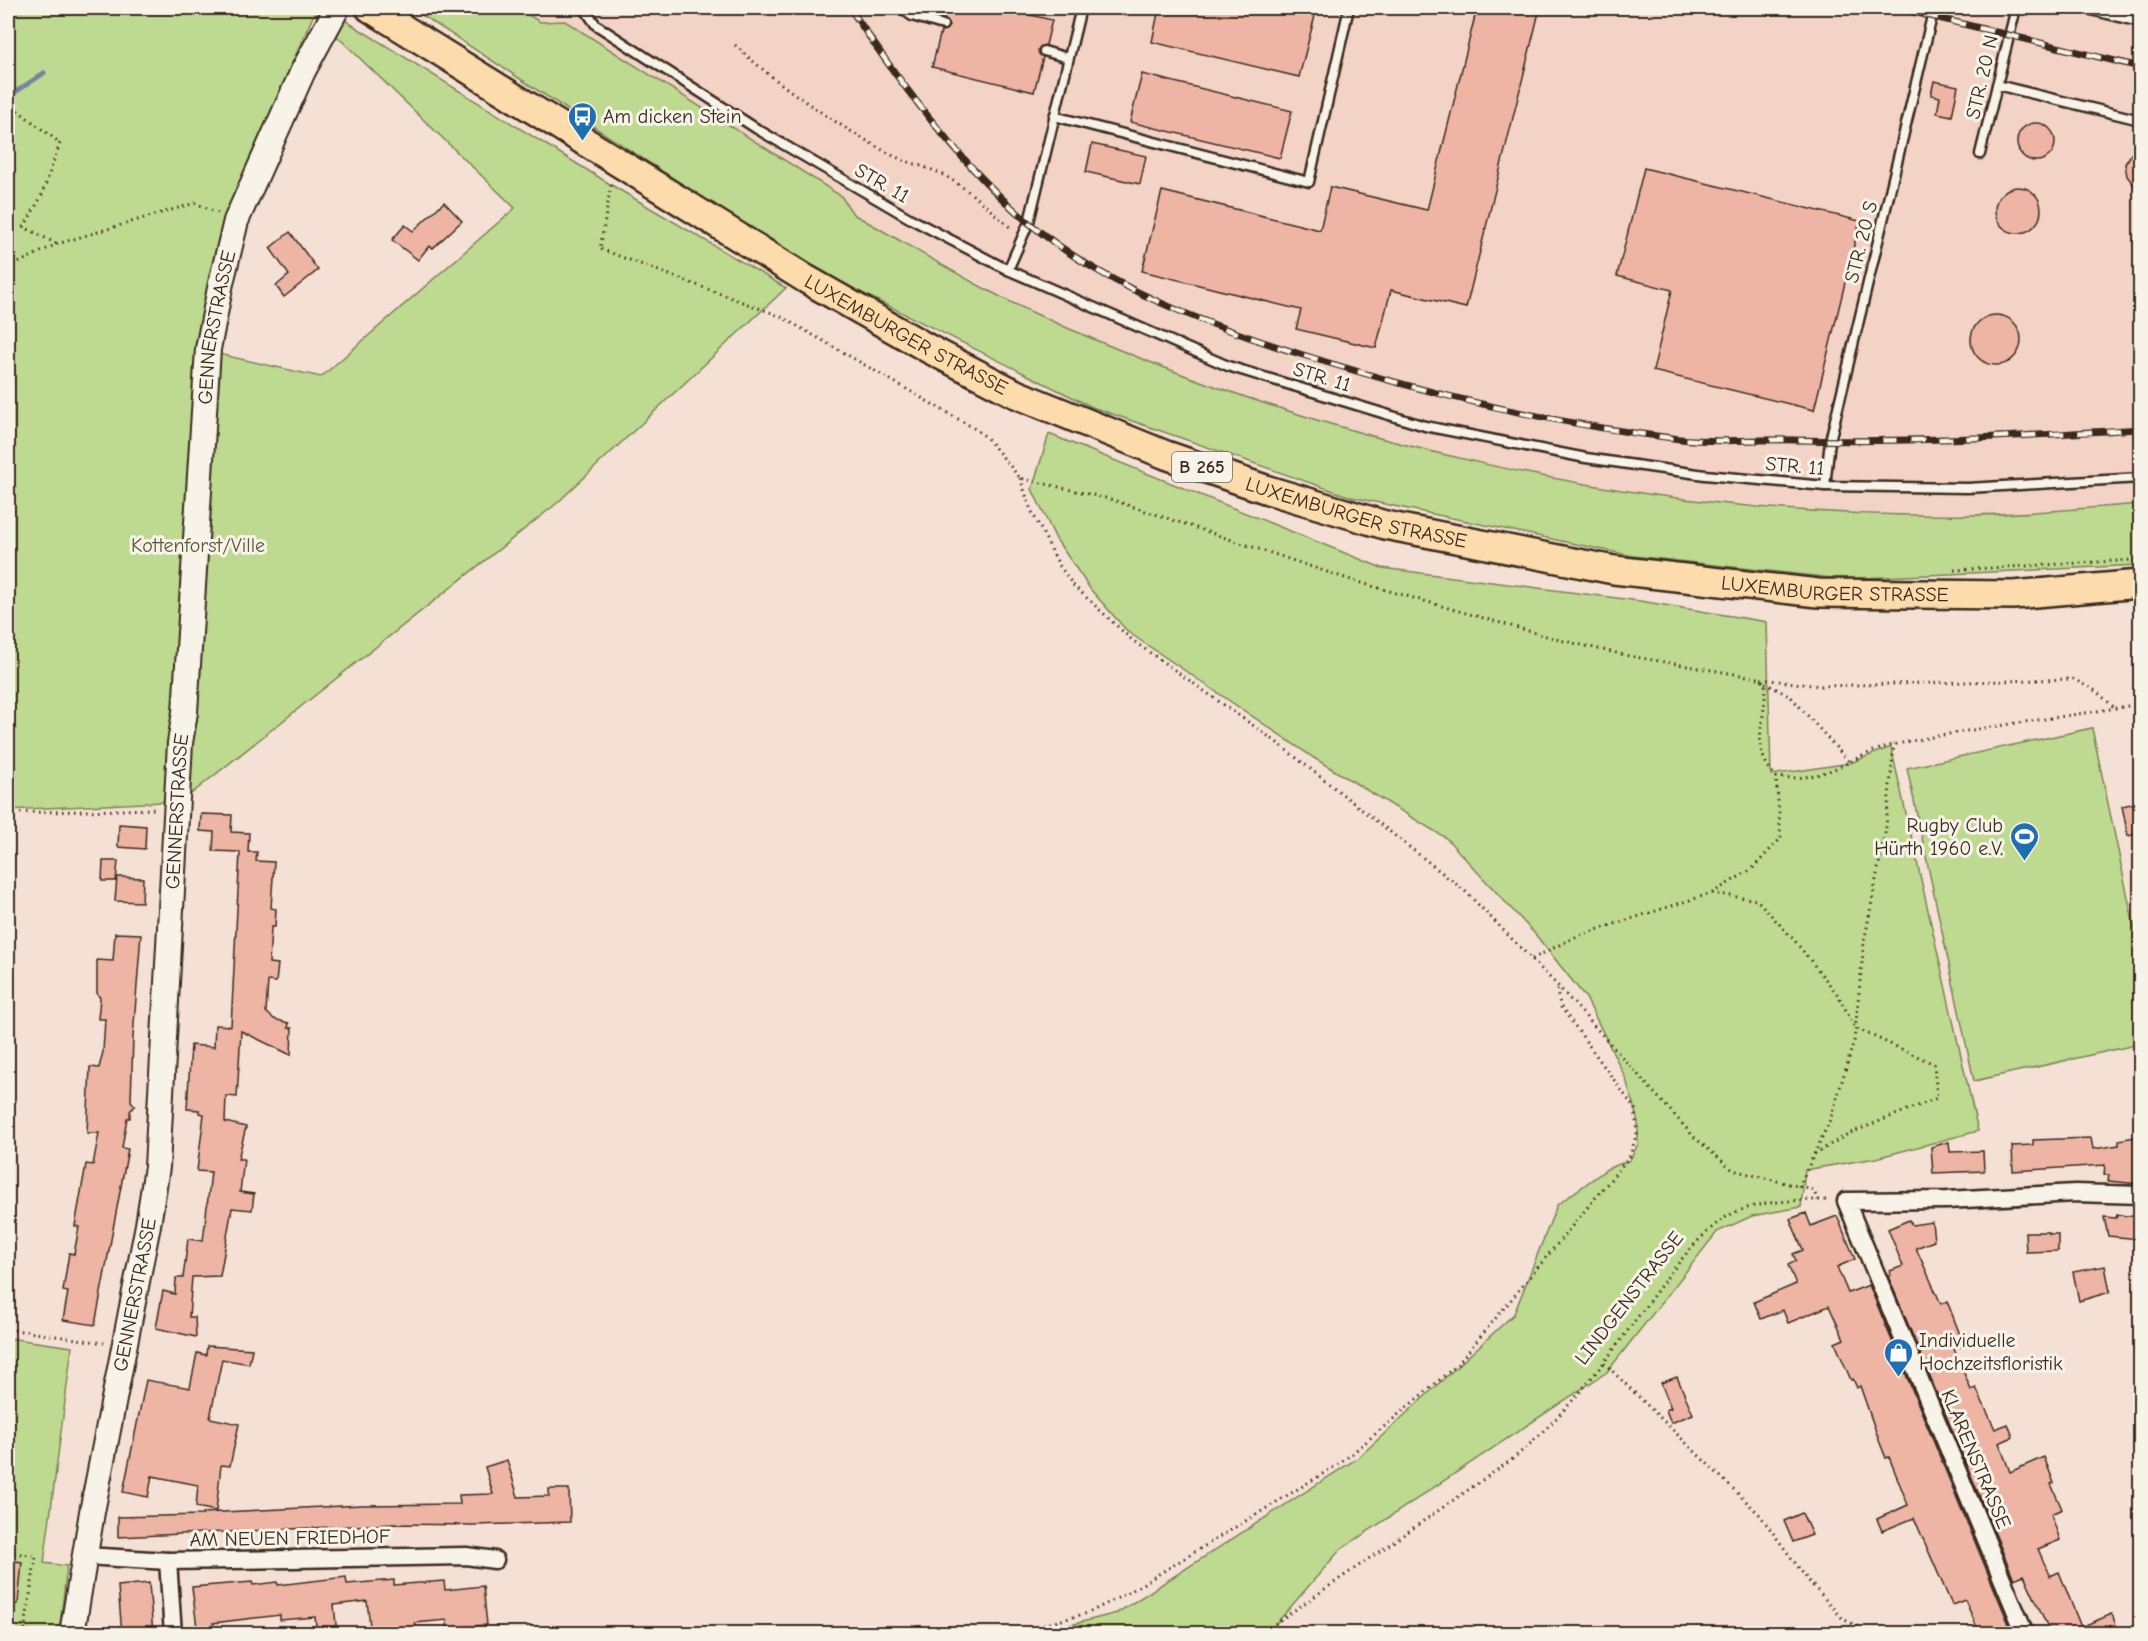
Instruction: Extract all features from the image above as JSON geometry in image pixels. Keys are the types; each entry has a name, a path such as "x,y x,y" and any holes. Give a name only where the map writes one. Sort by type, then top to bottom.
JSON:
{"main road":[{"name":"LUXEMBURGER STRASSE","path":"370,8 796,273 929,349 1026,398 1166,455 1268,490 1385,525 1614,570 1818,593 2013,595 2140,584"}],"street":[{"name":"GENNERSTRASSE","path":"72,1634 157,1167 208,349 236,222 303,71 337,8"},
{"path":"1846,1201 1947,1200 2075,1193 2140,1196"},
{"name":"KLARENSTRASSE","path":"1846,1201 2025,1634"},
{"name":"AM NEUEN FRIEDHOF","path":"85,1556 168,1561 466,1556 495,1560"},
{"path":"168,1561 173,1634"}],"lane":[{"name":"STR. 11","path":"584,8 596,25 757,129 911,219 1008,270 1228,366 1425,426 1586,458 1705,475 1825,486 1968,489 2140,477"},
{"path":"901,8 912,16 942,25"},
{"path":"1008,270 1029,222 1081,8"},
{"path":"1054,116 1309,182 1349,8"},
{"name":"STR. 20 S","path":"1825,486 1830,441 1934,8"},
{"name":"STR. 20 N","path":"1980,154 2016,8"},
{"path":"2083,8 2140,22"},
{"path":"1044,51 1068,57"},
{"path":"1997,85 2140,120"}],"path":[{"path":"735,45 766,74 848,129 891,155 946,176 976,197 1022,238"},
{"path":"8,104 60,142 41,197 24,227 57,244"},
{"path":"8,117 14,141 8,146"},
{"path":"622,188 612,182 600,249 780,316 986,436 1020,477 1031,510 1059,565 1073,585 1108,619 1132,640 1275,741 1419,852 1465,891 1532,958 1695,1138 1723,1164 1733,1170 1813,1190 1818,1200"},
{"path":"8,268 57,244 195,203 236,222"},
{"path":"1020,477 1110,499 1351,580 1560,640 1629,656 1820,686 2073,679 2096,691 2115,708"},
{"path":"1943,571 2140,560"},
{"path":"1759,678 1791,697 1850,763"},
{"path":"1765,683 1760,751 1767,768 1776,777 1797,779 1832,772 1894,744 2140,704"},
{"path":"1799,1187 1831,1118 1854,1041 1864,943 1886,827 1894,744"},
{"path":"1532,958 1577,936 1712,893 1752,869 1781,838 1776,777"},
{"path":"8,813 178,809"},
{"path":"1712,893 1757,900 1795,941 1838,995 1855,1028 1934,1064 1937,1098 1848,1134 1814,1155"},
{"path":"1009,1634 1088,1613 1126,1594 1332,1468 1457,1365 1492,1325 1630,1156 1637,1134 1635,1109 1561,1006 1557,993 1559,987"},
{"name":"LINDGENSTRASSE","path":"1260,1634 1510,1461 1540,1436 1575,1400 1667,1276 1719,1221 1742,1210 1818,1200 1846,1201"},
{"path":"8,1329 123,1346"},
{"path":"1604,1363 1759,1514 1807,1579 1843,1619 1872,1634"},
{"path":"8,1552 36,1556 24,1634"}],"shaded area":[{"path":"517,8 2140,8 2140,504 1973,515 1847,513 1698,500 1585,485 1431,453 1183,377 1033,313 853,214 841,196 565,21 540,22"}],"green space":[{"name":"Kottenforst/Ville","path":"8,8 325,8 613,186 786,288 556,504 182,801 8,810","holes":["314,14 515,208 321,377 196,349 218,249 282,86"]},
{"path":"411,8 517,8 540,22 565,21 841,196 853,214 967,279 1036,314 1147,361 1260,402 1376,437 1493,466 1612,488 1732,504 1852,513 1972,515 2140,504 2140,565 1841,579 1633,556 1351,497 1092,407 808,266"},
{"path":"1049,434 1382,568 1640,601 1767,622 1771,775 1850,763 1891,747 1978,1131 1876,1158 1805,1170 1801,1207 1752,1216 1717,1232 1607,1372 1340,1550 1268,1633 1039,1633 1117,1613 1358,1458 1514,1314 1557,1205 1607,1169 1630,1160 1638,1144 1638,1122 1626,1079 1586,998 1535,934 1446,838 1314,758 1128,632 1091,590 1056,539 1032,489"},
{"name":"Rugby Club Hürth 1960 e.V.","path":"2092,728 2140,954 2140,1044 1974,1081 1907,768"},
{"path":"8,1338 72,1347 44,1563 67,1566 59,1633 8,1634"}],"building":[{"path":"947,8 1000,8 1052,20 1046,45 1038,50 1043,57 1034,92 932,67 941,31 949,26 944,19"},
{"path":"1159,8 1317,8 1299,77 1152,42"},
{"path":"1477,8 1540,8 1466,308 1391,290 1376,348 1296,329 1301,310 1142,271 1162,191 1320,230 1330,187 1427,210"},
{"path":"1142,74 1292,111 1280,158 1130,122"},
{"path":"1934,81 1958,86 1952,116 1937,113 1940,97 1931,95"},
{"path":"2036,123 2049,129 2055,142 2049,155 2036,161 2023,155 2017,142 2023,129"},
{"path":"2140,140 2140,193 2127,176 2125,164"},
{"path":"1092,144 1146,156 1140,184 1086,172"},
{"path":"1644,168 1860,221 1814,410 1653,371 1672,290 1617,276"},
{"path":"2018,187 2034,194 2041,210 2034,226 2018,233 2002,226 1995,210 2002,194"},
{"path":"444,202 462,221 433,248 429,246 418,260 392,240 405,225 413,231"},
{"path":"290,232 318,270 284,297 276,286 289,275 270,248"},
{"path":"1996,315 2005,317 2016,326 2021,340 2019,349 2010,360 1996,365 1987,363 1976,354 1971,340 1973,331 1982,320"},
{"path":"2140,802 2140,833 2128,836 2122,806"},
{"path":"201,814 232,815 231,832 249,833 248,852 257,852 256,861 274,862 271,908 276,909 275,927 271,927 269,963 278,964 276,982 268,981 266,1012 274,1019 289,1023 288,1028 292,1028 291,1055 241,1031 237,1097 226,1096 225,1122 246,1127 238,1159 244,1159 240,1192 254,1194 252,1210 232,1208 220,1276 192,1277 189,1317 195,1317 196,1337 156,1328 163,1291 175,1294 176,1278 183,1278 188,1239 203,1241 211,1172 197,1171 204,1114 199,1113 199,1110 187,1109 191,1045 214,1047 215,1025 231,1026 240,852 213,851 214,832 200,831"},
{"path":"119,824 146,826 145,849 118,847"},
{"path":"103,861 118,861 116,881 102,881"},
{"path":"117,877 143,878 142,902 115,901"},
{"path":"115,933 141,934 133,1037 131,1101 135,1106 130,1111 130,1118 127,1118 122,1148 128,1149 95,1325 63,1320 68,1292 63,1291 69,1253 74,1254 79,1227 75,1226 86,1164 93,1165 99,1133 87,1133 90,1067 99,1068 103,1052 105,1019 98,1019 100,998 97,993 97,960 113,961"},
{"path":"2140,1136 2140,1184 2108,1181 2109,1175 2104,1175 2105,1165 2013,1171 2012,1146 2033,1145 2033,1140 2091,1138 2093,1149 2119,1145 2119,1140"},
{"path":"1949,1142 1950,1152 1983,1151 1984,1171 1933,1173 1931,1147"},
{"path":"1806,1213 1811,1226 1837,1216 1855,1259 1837,1267 1848,1293 1869,1285 2013,1634 1980,1634 1965,1600 1952,1605 1914,1518 1882,1531 1877,1519 1908,1505 1889,1457 1886,1458 1860,1386 1857,1388 1853,1379 1851,1380 1835,1343 1844,1339 1829,1306 1788,1323 1783,1310 1761,1319 1754,1302 1796,1284 1788,1265 1796,1261 1793,1254 1803,1250 1790,1219"},
{"path":"2117,1215 2140,1217 2140,1239 2108,1236 2104,1217 2116,1218"},
{"path":"1909,1220 1912,1225 1932,1222 1934,1241 1916,1248 1941,1304 1947,1301 1964,1345 1954,1349 1971,1390 1976,1388 1995,1429 2008,1424 2013,1437 1999,1443 2010,1472 2044,1457 2054,1483 2051,1484 2062,1509 2051,1514 2060,1540 2038,1549 2050,1576 2059,1572 2081,1627 2112,1614 2119,1634 2051,1634 2024,1575 2014,1579 1888,1276 1891,1275 1890,1271 1903,1266 1888,1229"},
{"path":"2025,1232 2058,1234 2058,1251 2026,1252"},
{"path":"2105,1266 2110,1292 2079,1301 2073,1272"},
{"path":"207,1346 252,1349 249,1364 222,1359 210,1418 239,1424 230,1466 221,1465 216,1511 196,1507 198,1485 152,1476 148,1497 123,1492 146,1380 190,1388 197,1353 206,1355"},
{"path":"1677,1377 1693,1414 1671,1423 1666,1410 1671,1408 1661,1383"},
{"path":"507,1460 518,1497 549,1496 549,1489 569,1489 570,1522 474,1525 395,1524 118,1537 118,1517 203,1515 203,1513 362,1505 460,1504 459,1495 493,1494 485,1467"},
{"path":"1802,1513 1812,1535 1793,1542 1784,1521"},
{"path":"8,1560 22,1562 18,1604 8,1603"},
{"path":"346,1577 347,1584 394,1580 394,1585 444,1581 445,1590 483,1586 487,1625 447,1628 447,1620 415,1623 416,1631 398,1632 397,1628 373,1630 373,1626 370,1626 367,1601 334,1605 337,1634 317,1634 315,1617 280,1620 280,1615 213,1623 214,1626 197,1628 192,1587 252,1582 253,1585 277,1582 278,1585"},
{"path":"149,1583 153,1634 122,1634 118,1586"}],"waterway":[{"path":"8,97 44,73"}],"railway":[{"path":"850,8 932,122 980,176 1029,223 1091,267 1124,285 1193,317 1264,342 1394,382 1488,406 1584,425 1680,439 1723,441 1925,440 2140,429"},
{"path":"1897,8 2140,67"}],"place":[{"name":"Am dicken Stein","path":"582,142"},
{"name":"Rugby Club Hürth 1960 e.V.","path":"2024,862"},
{"name":"Individuelle Hochzeitsfloristik","path":"1898,1378"}]}
